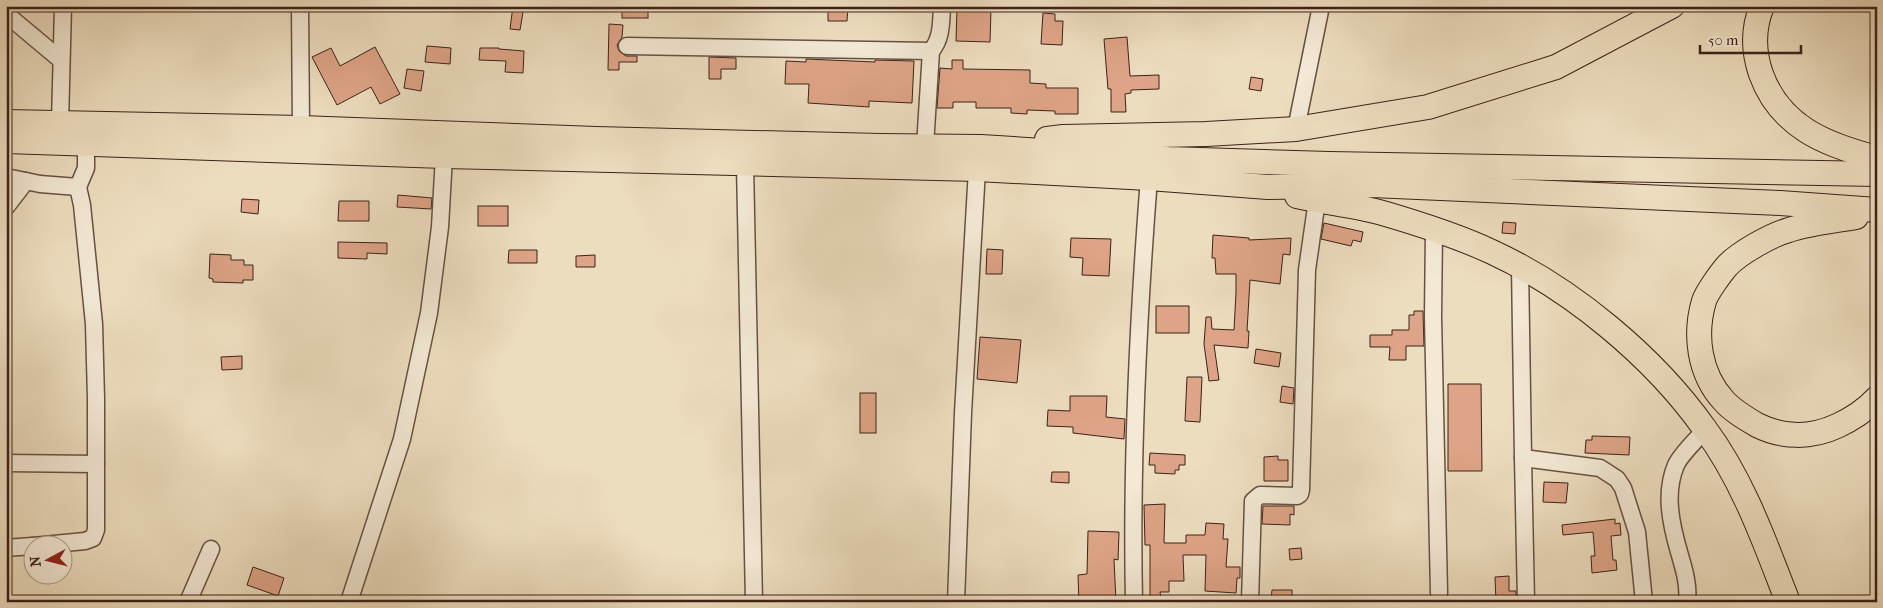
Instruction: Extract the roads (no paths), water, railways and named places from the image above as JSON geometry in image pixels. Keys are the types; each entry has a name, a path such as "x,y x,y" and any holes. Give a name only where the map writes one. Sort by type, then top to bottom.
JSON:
{"highway":[{"path":"981,146 1063,137 1296,130 1428,106 1556,67 1672,6"},
{"path":"1762,6 1755,34 1757,62 1766,89 1778,106 1791,120 1808,133 1833,146 1877,158"},
{"path":"6,122 301,128 596,139 981,146 1168,159 1301,164 1877,174"},
{"path":"6,141 444,156 977,170 1268,186 1382,185 1780,202 1877,211"},
{"path":"1268,186 1317,200 1385,214 1491,251 1520,266 1584,307 1633,347 1706,429 1736,480 1761,532 1788,602"},
{"path":"1877,211 1789,230 1758,244 1727,265 1705,299 1699,328 1701,357 1710,381 1723,400 1742,416 1768,430 1794,436 1823,432 1853,418 1877,398"}],"street":[{"path":"60,123 63,6"},
{"path":"300,6 301,128"},
{"path":"627,46 930,50 937,45 940,34 942,6"},
{"path":"1296,130 1321,6"},
{"path":"6,14 61,60"},
{"path":"925,146 930,50"},
{"path":"72,542 93,538 96,530 94,324 82,205 78,187 86,168 86,143"},
{"path":"349,602 402,439 429,313 440,227 444,156"},
{"path":"746,164 754,602"},
{"path":"956,602 963,412 977,170"},
{"path":"6,177 40,184 78,187"},
{"path":"1134,602 1132,526 1142,260 1149,178"},
{"path":"6,207 26,181"},
{"path":"1250,602 1253,501 1260,495 1297,496 1301,490 1307,270 1317,200"},
{"path":"1434,230 1433,317 1439,593"},
{"path":"1520,266 1526,602"},
{"path":"1687,602 1686,572 1675,539 1669,503 1670,483 1676,463 1706,429"},
{"path":"1523,458 1600,468 1617,480 1623,488 1637,532 1644,602"},
{"path":"6,463 96,464"},
{"path":"6,548 22,547"},
{"path":"188,602 211,549"}]}
